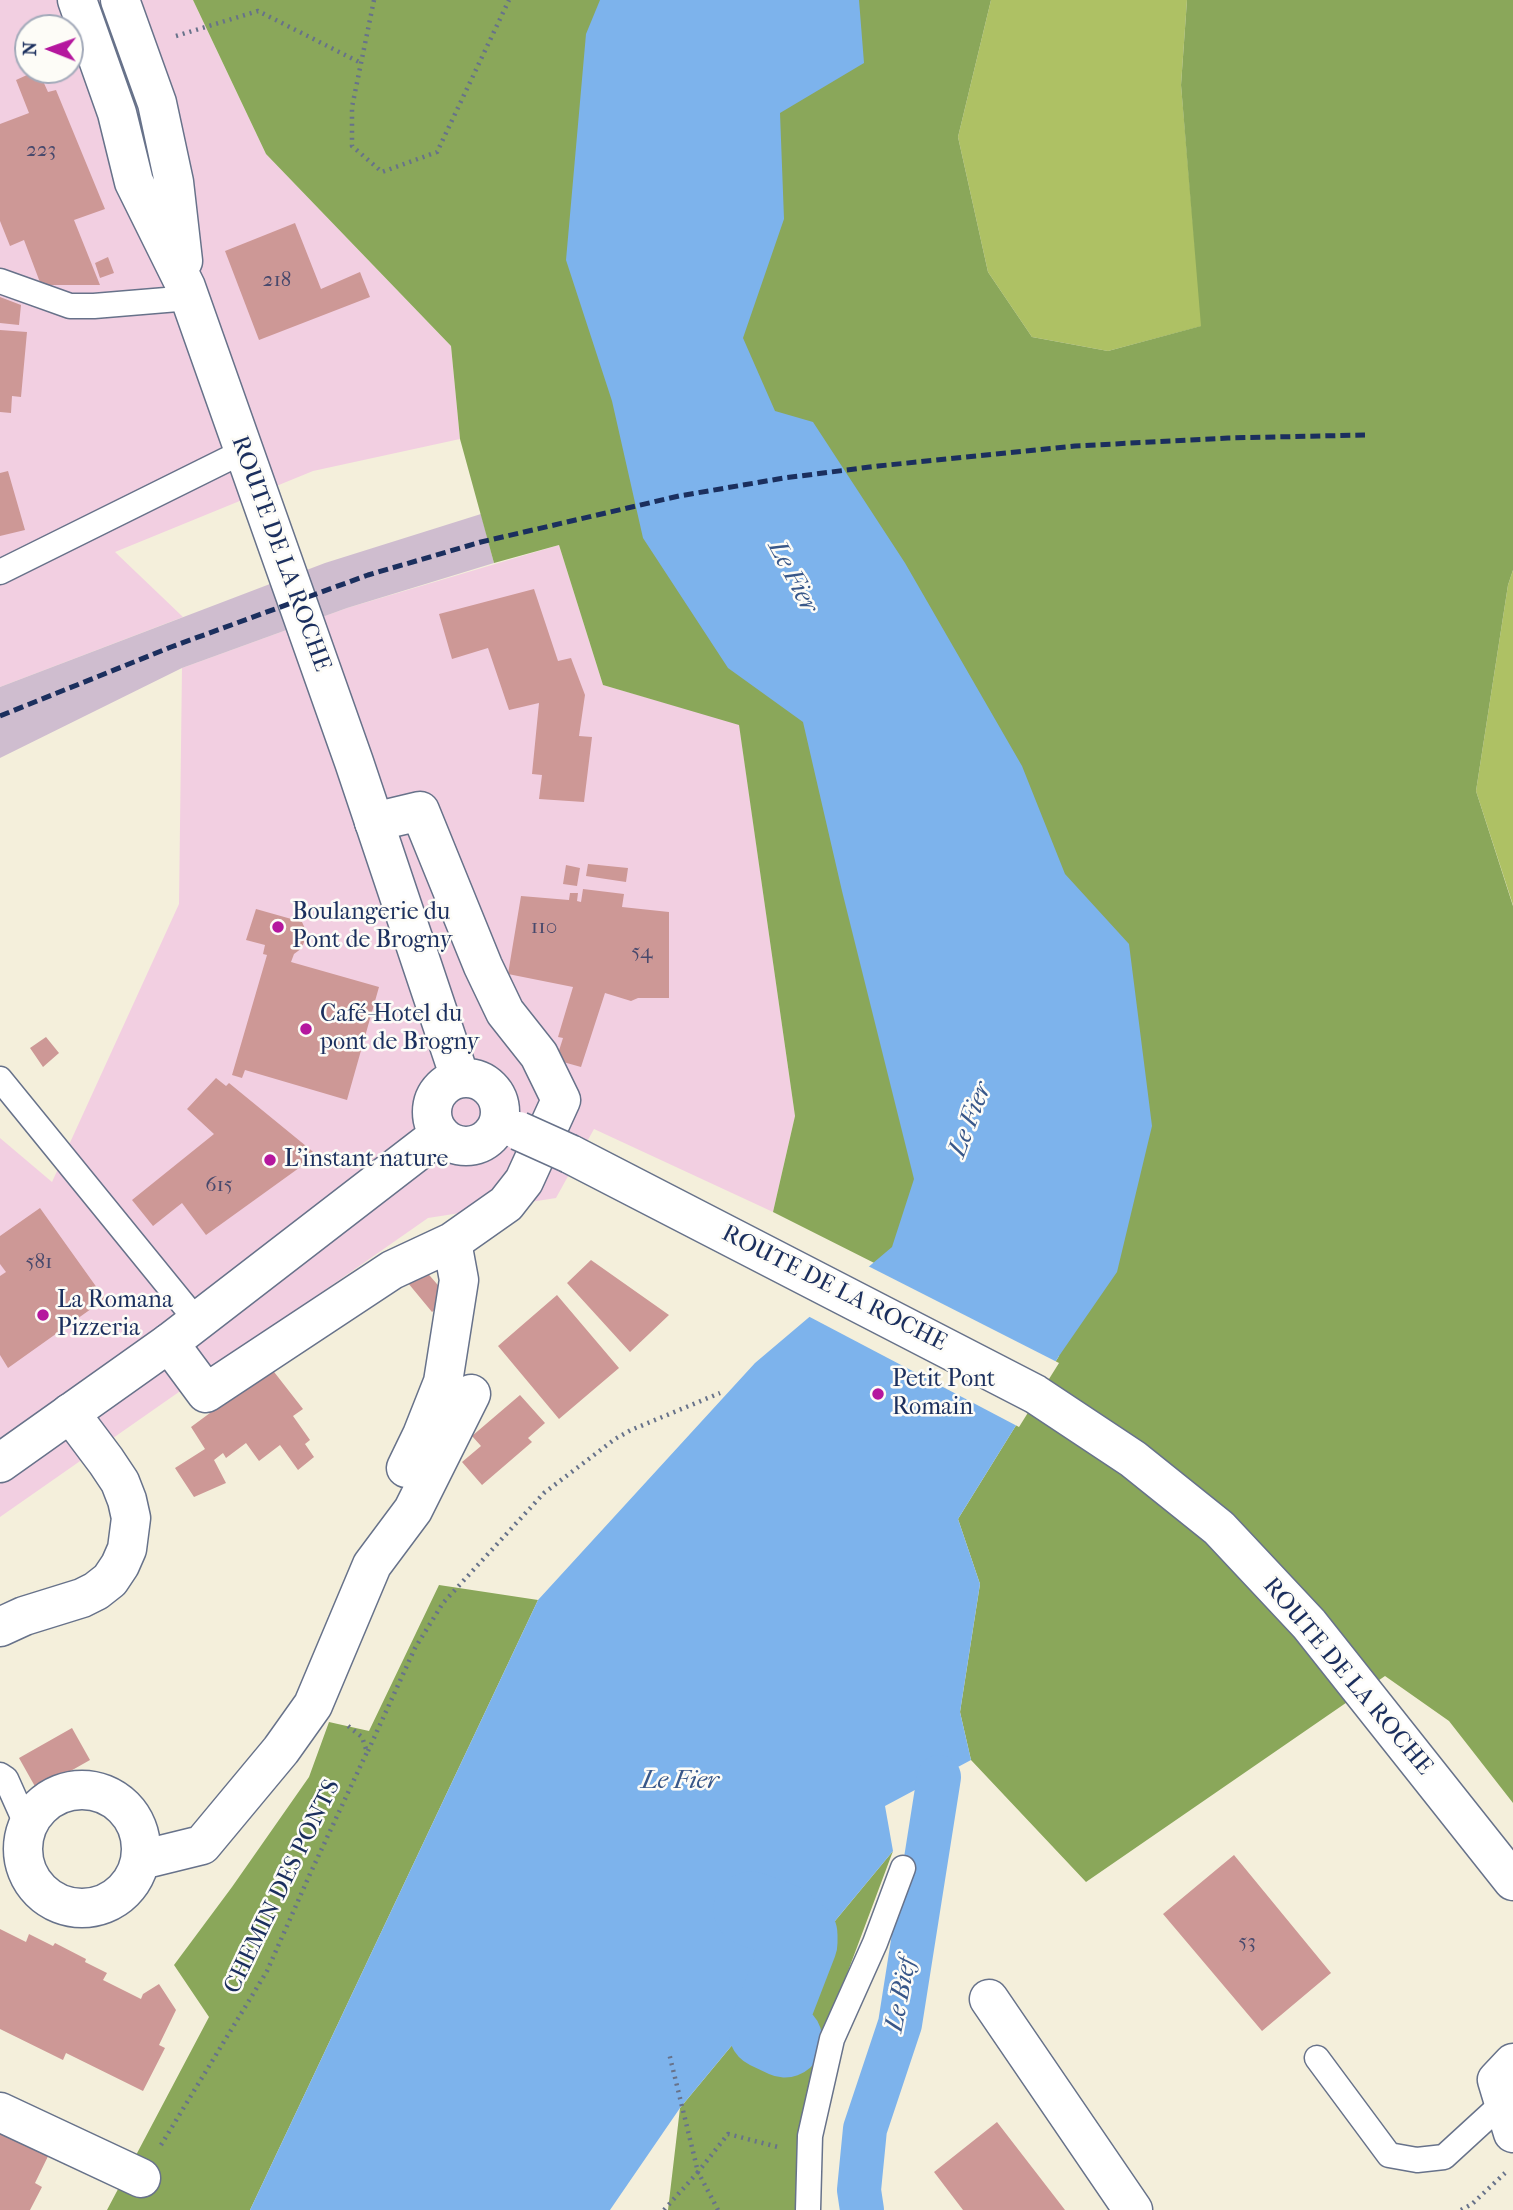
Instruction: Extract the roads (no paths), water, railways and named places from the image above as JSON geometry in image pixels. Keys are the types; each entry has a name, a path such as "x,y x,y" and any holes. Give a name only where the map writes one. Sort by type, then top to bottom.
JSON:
{"main road":[{"name":"ROUTE DE LA ROCHE","path":"77,0 117,113 134,183 188,293 374,822 460,1078"},
{"name":"ROUTE DE LA ROCHE","path":"120,0 157,103 174,182 188,293"},
{"path":"183,1332 206,1393 391,1270 452,1242 506,1204 524,1181 561,1100 539,1055 505,1012 499,1000 420,811 374,822"},
{"path":"460,1078 475,1079 487,1085 496,1095 509,1127 493,1133 484,1141 461,1146 440,1134 432,1107 447,1083 460,1078"},
{"name":"ROUTE DE LA ROCHE","path":"509,1127 570,1154 1035,1394 1133,1459 1219,1528 1309,1624 1513,1881"},
{"path":"0,1463 183,1332 440,1134"},
{"path":"141,1860 202,1845 281,1750 313,1705 372,1565 380,1520 422,1434 443,1382 459,1280 452,1242"},
{"path":"372,1565 413,1510 471,1394"},
{"path":"0,1627 96,1591 110,1580 128,1549 131,1518 120,1482 70,1413"},
{"path":"90,1790 108,1795 124,1807 135,1822 142,1840 141,1860 135,1878 116,1900 89,1909 60,1906 37,1889 12,1863 37,1809 52,1797 71,1791 90,1790"},
{"path":"989,1999 1133,2210"},
{"path":"1508,2118 1497,2081 1513,2063"},
{"path":"0,2112 141,2178"}],"lane":[{"path":"0,281 69,306 94,306 188,293"},
{"path":"0,572 244,451"},
{"path":"0,1079 183,1332"},
{"path":"0,1775 6,1779 27,1826"},
{"path":"808,2210 810,2136 832,2039 875,1943 903,1868"},
{"path":"1317,2059 1389,2154 1417,2160 1444,2157 1508,2118"}],"water":[{"name":"Le Fier","path":"600,0 859,0 864,63 780,113 784,219 743,338 775,411 813,422 905,563 1022,766 1065,874 1129,944 1152,1126 1117,1272 1059,1356 958,1519 980,1584 960,1712 971,1760 885,1806 893,1851 680,2108 610,2210 250,2210 538,1600 755,1363 892,1247 914,1179 803,722 728,668 643,538 612,401 566,260 586,34"}],"waterway":[{"name":"Le Bief","path":"862,2210 859,2190 865,2129 900,2024 939,1777"},
{"path":"751,1909 781,1920 800,1935 800,1943 766,2031 785,2040"}],"railway":[{"path":"0,716 171,647 368,575 481,542 679,496 784,478 878,466 1075,446 1228,438 1365,435"}],"place":[{"name":"Boulangerie du Pont de Brogny","path":"278,927"},
{"name":"Café-Hotel du pont de Brogny","path":"306,1029"},
{"name":"L'instant nature","path":"270,1160"},
{"name":"La Romana Pizzeria","path":"43,1315"},
{"name":"Petit Pont Romain","path":"878,1394"}]}
